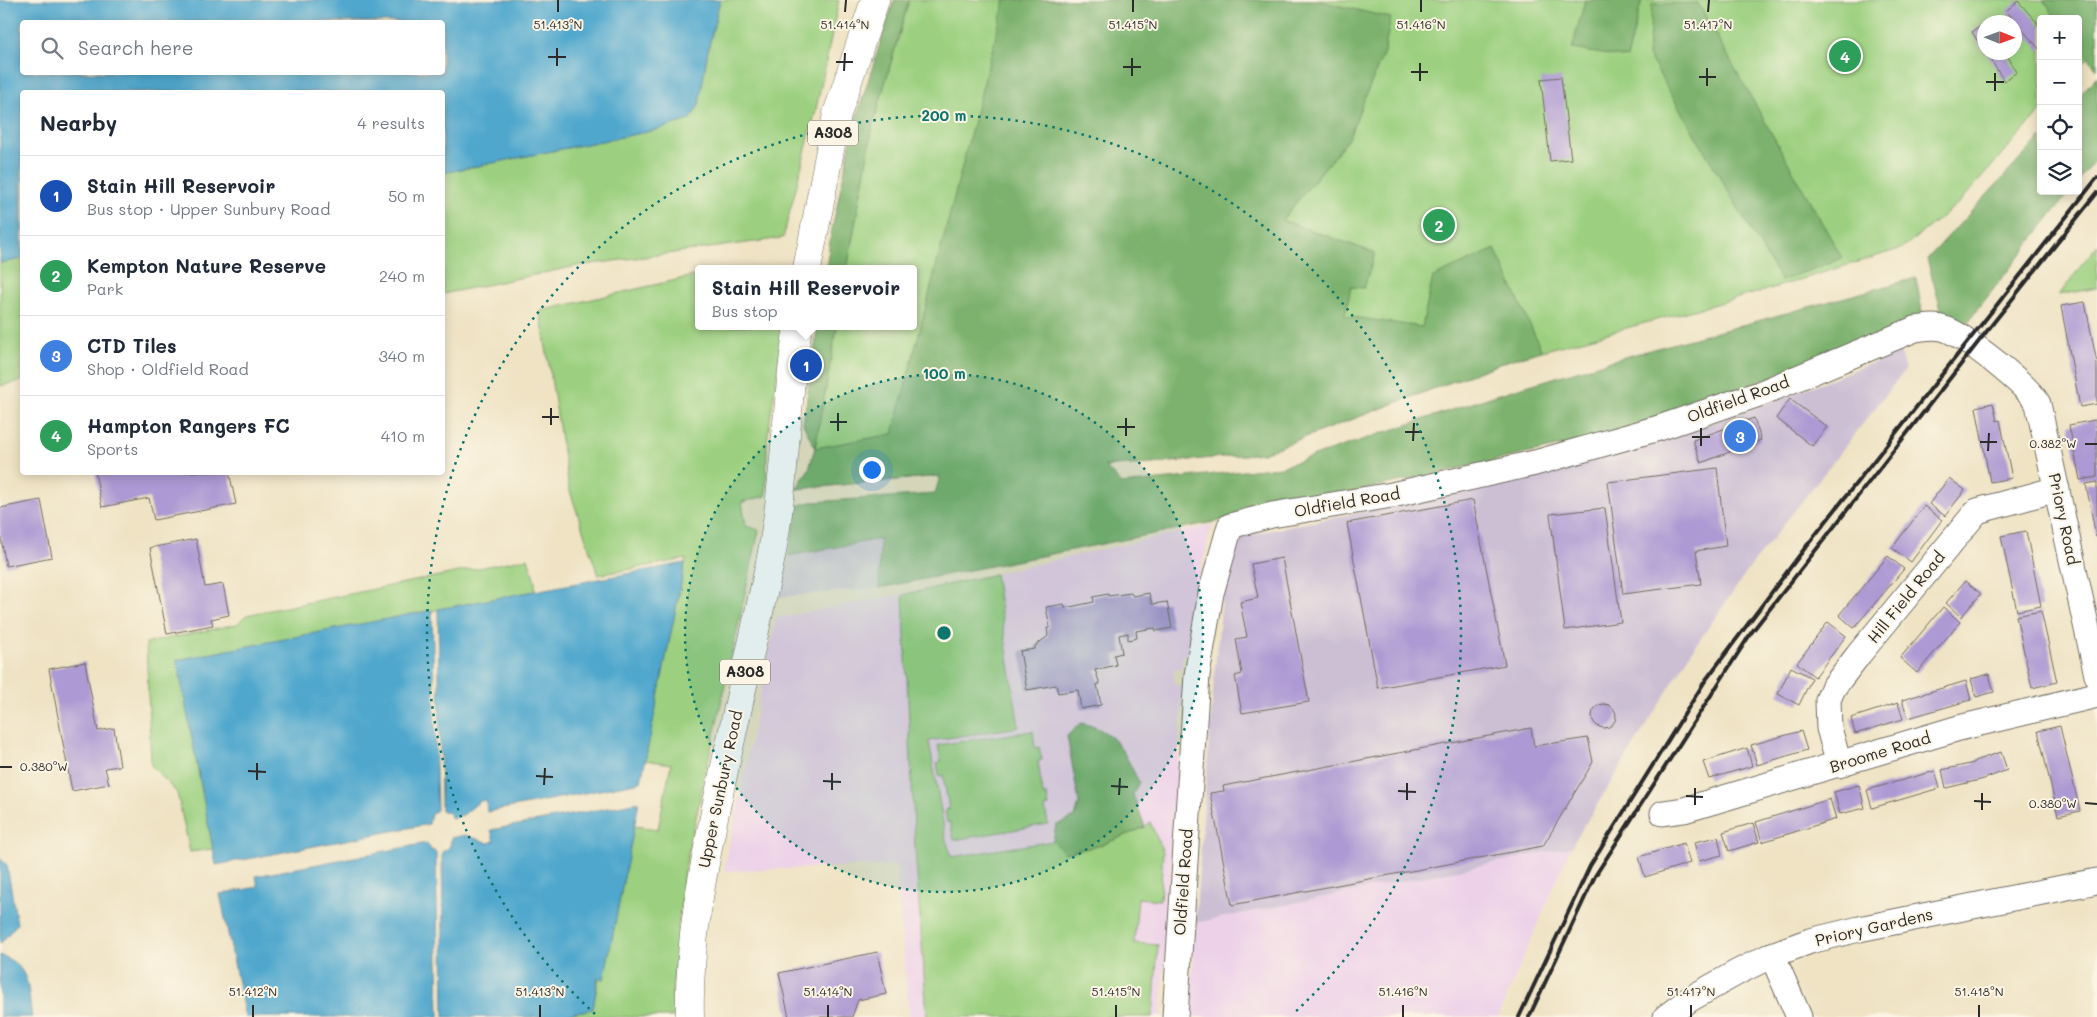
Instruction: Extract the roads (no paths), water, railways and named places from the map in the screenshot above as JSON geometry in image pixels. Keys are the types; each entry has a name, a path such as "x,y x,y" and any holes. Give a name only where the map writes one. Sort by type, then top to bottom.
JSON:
{"highway":[{"name":"A308","path":"808,265 837,114 875,0"},
{"name":"Upper Sunbury Road","path":"690,1017 693,947 702,876 735,712 770,565 782,494 798,330"}],"street":[{"name":"Priory Road","path":"1935,326 1959,335 2028,390 2036,399 2041,410 2097,675"},
{"name":"Oldfield Road","path":"1175,1017 1197,675 1211,593 1230,526 1272,515 1392,495 1536,463 1659,428 1759,394 1890,338 1915,329 1935,326"},
{"name":"Hill Field Road","path":"1839,765 1829,728 1828,700 1833,688 1977,510 2057,489"},
{"name":"Broome Road","path":"1663,813 1684,810 1959,728 2097,694"},
{"name":"Priory Gardens","path":"1666,1017 1690,999 1772,955 1826,936 2097,881"},
{"path":"1772,955 1799,1017"}],"water":[{"path":"0,0 720,0 708,50 699,105 690,120 656,130 445,173 445,90 20,90 20,259 0,263"},
{"path":"685,563 641,782 487,812 486,800 480,801 463,815 451,818 450,814 441,810 438,609"},
{"path":"432,610 437,810 431,814 429,824 216,865 177,660"},
{"path":"639,802 604,979 598,978 593,1009 552,1017 444,1017 442,852 449,847 451,838 465,835 489,843 494,841 491,830"},
{"path":"427,843 431,850 436,852 439,1017 245,1017 220,894 258,887 256,876"},
{"path":"0,858 7,865 17,924 0,944"},
{"path":"0,955 10,960 23,972 28,988 32,1017 0,1017"}],"railway":[{"path":"1519,1017 1590,866 1705,681 1805,548 2097,178"},
{"path":"1529,1017 1595,876 1751,633 2097,193"}],"place":[{"name":"Hampton Rangers FC","path":"1845,56"},
{"name":"Kempton Nature Reserve","path":"1439,225"},
{"name":"Stain Hill Reservoir","path":"806,365"},
{"name":"CTD Tiles","path":"1740,436"}]}
